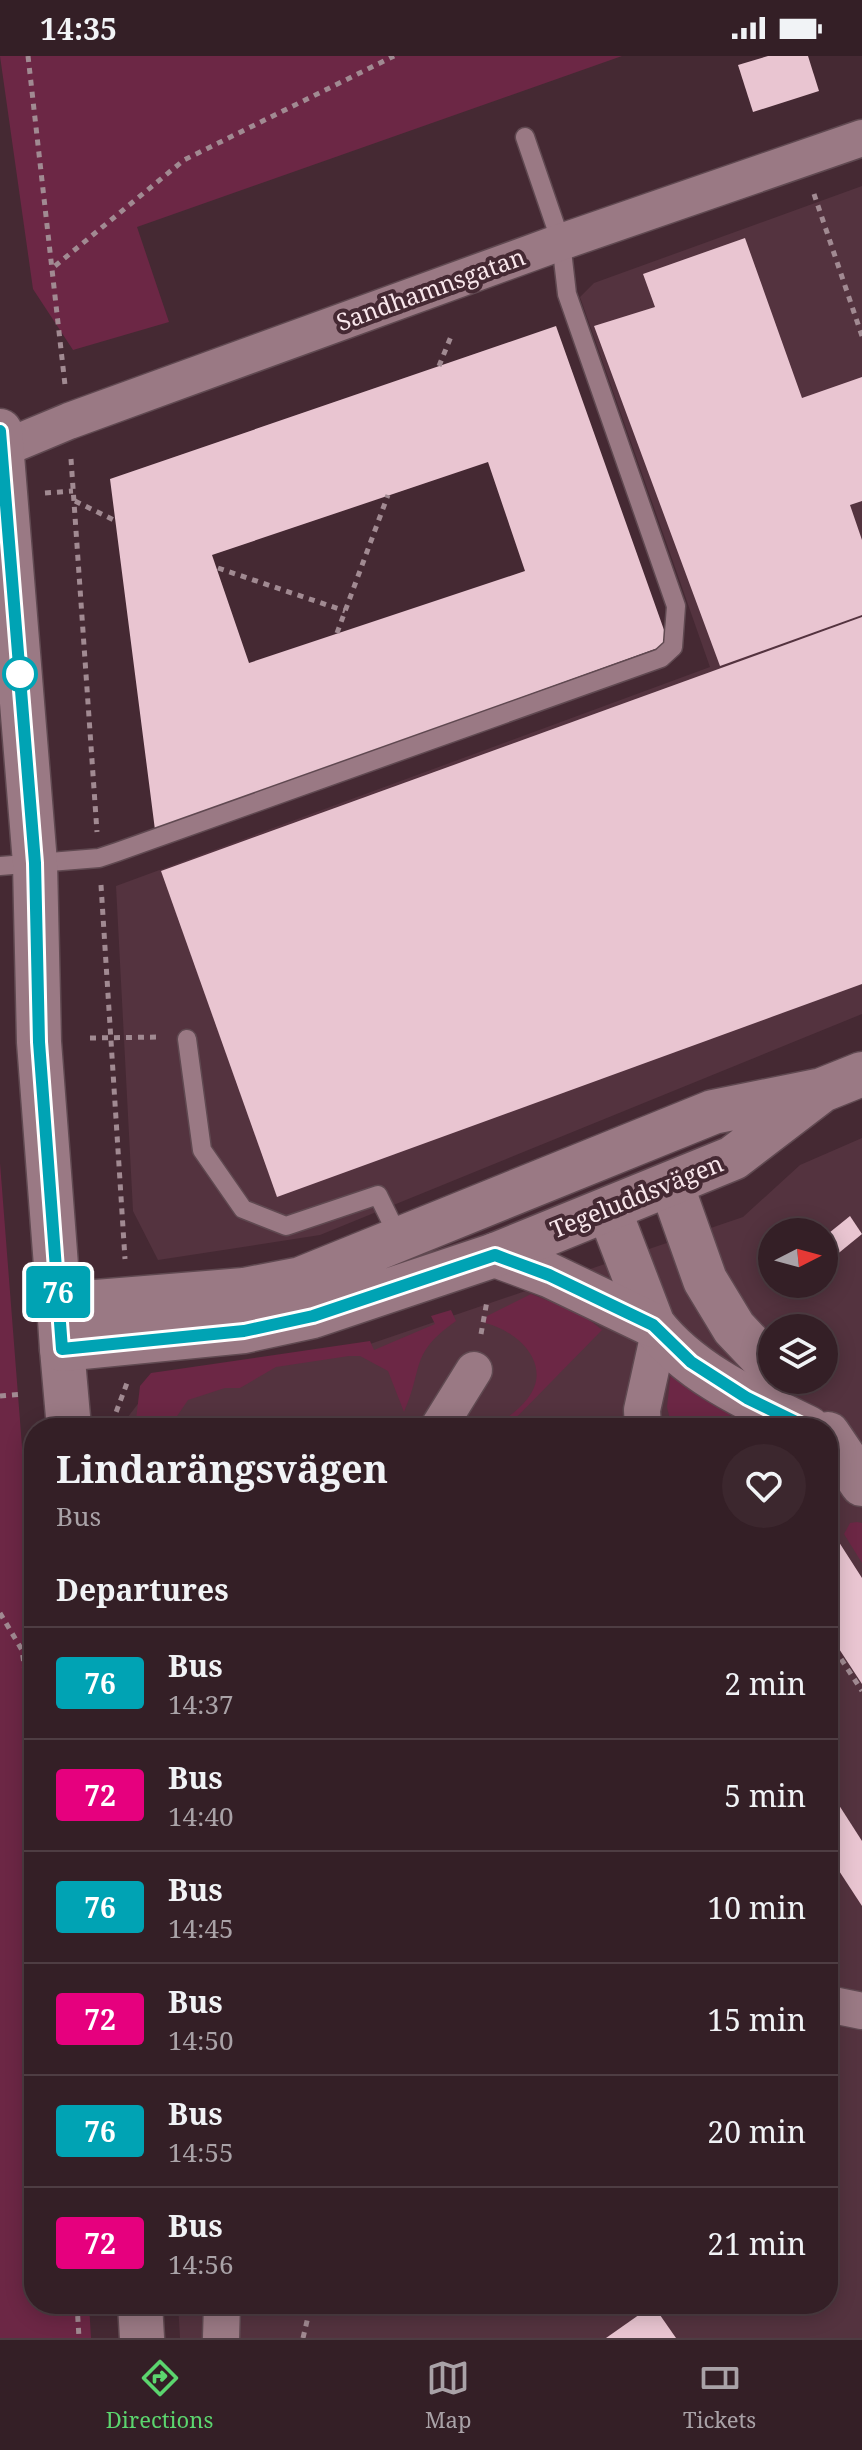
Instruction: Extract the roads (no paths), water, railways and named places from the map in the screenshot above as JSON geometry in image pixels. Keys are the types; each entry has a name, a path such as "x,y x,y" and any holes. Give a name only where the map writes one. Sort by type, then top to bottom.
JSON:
{"main road":[{"path":"1,443 18,864 39,1042 68,1418"},
{"name":"Tegeluddsvägen","path":"59,1305 244,1290 301,1279 713,1112 822,1090 862,1074"},
{"name":"Tegeluddsvägen","path":"62,1349 258,1328 492,1271 609,1210 733,1158 822,1090"},
{"path":"654,1137 705,1280 734,1328 758,1353"},
{"path":"593,1162 656,1329"},
{"path":"492,1271 562,1281 656,1329 691,1362 747,1398 790,1418"},
{"path":"793,1394 812,1418"},
{"path":"838,1452 862,1484"},
{"path":"141,2314 142,2338"}],"street":[{"name":"Sandhamnsgatan","path":"1,443 561,242 862,138"},
{"path":"643,1418 656,1329"},
{"path":"444,1418 474,1370"},
{"path":"838,2006 862,2011"},
{"path":"221,2338 222,2314"}],"lane":[{"path":"18,864 99,858 661,658 673,647 676,606 567,294 561,242 525,137"},
{"path":"187,1039 202,1150 243,1209 286,1226 378,1195 400,1240"}]}
